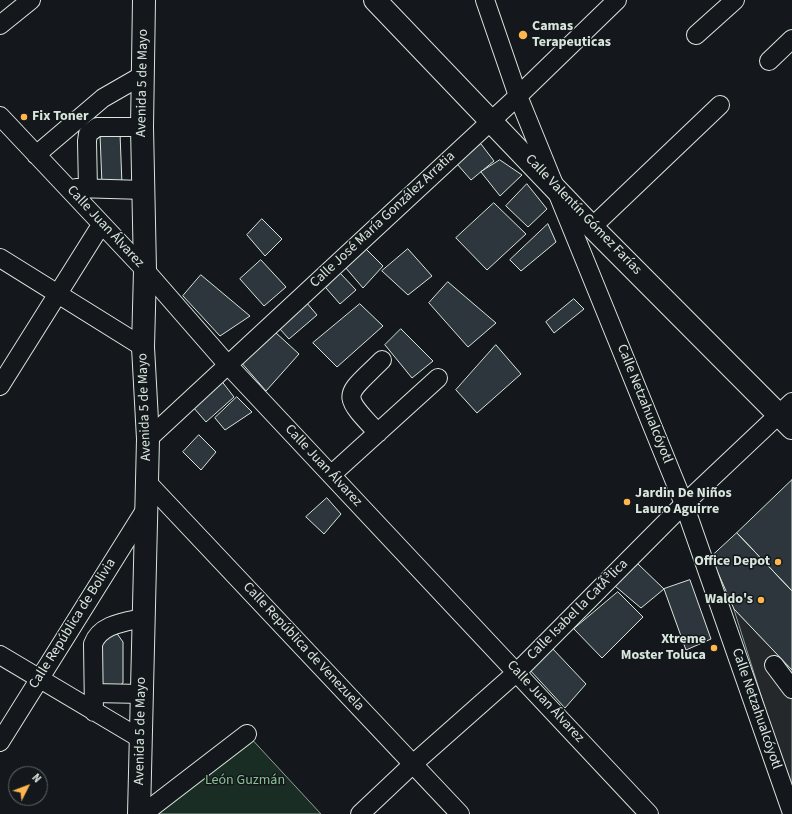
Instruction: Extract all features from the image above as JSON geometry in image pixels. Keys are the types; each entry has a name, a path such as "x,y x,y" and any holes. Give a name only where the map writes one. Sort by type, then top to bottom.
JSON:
{"main road":[{"name":"Avenida 5 de Mayo","path":"139,814 148,439 143,346 145,270 142,127 144,0"},
{"name":"Calle Valentín Gómez Farías","path":"374,0 492,120 592,227 788,415"}],"street":[{"path":"0,25 31,0"},
{"name":"Calle Netzahualcóyotl","path":"485,0 518,96 684,504 792,813"},
{"name":"Calle José María González Arratia","path":"148,439 227,364 518,96 617,0"},
{"path":"696,35 735,0"},
{"path":"769,61 792,40"},
{"path":"36,155 103,98 143,75"},
{"path":"592,227 720,105"},
{"name":"Calle Juan Álvarez","path":"0,116 36,155 68,186 101,224 145,270 227,364 649,814"},
{"path":"88,189 87,141 92,130 97,126 142,127"},
{"path":"68,186 88,189 144,190"},
{"path":"0,386 101,224"},
{"path":"0,258 143,346"},
{"path":"378,433 355,408 350,400 351,391 382,360"},
{"path":"331,475 438,378"},
{"name":"Calle Isabel la CatÃ³lica","path":"360,814 413,764 517,672 684,504 788,415"},
{"name":"Calle República de Venezuela","path":"146,481 460,814"},
{"name":"Calle República de Bolivia","path":"0,742 147,507"},
{"path":"94,712 93,644 96,636 108,627 144,618"},
{"path":"0,654 39,679 141,739"},
{"path":"774,665 792,689"},
{"path":"94,693 142,694"},
{"path":"143,814 247,734"}],"green space":[{"name":"León Guzmán","path":"247,734 321,814 158,814"}],"shaded area":[{"path":"734,609 792,670 792,784 790,786"}],"building":[{"path":"120,133 122,185 102,185 100,134"},
{"path":"481,144 494,161 471,180 457,164"},
{"path":"500,160 522,175 500,196 481,172"},
{"path":"527,184 547,209 528,227 506,206"},
{"path":"494,203 526,234 487,270 456,238"},
{"path":"262,219 282,239 265,256 247,235"},
{"path":"548,224 556,242 521,271 510,260"},
{"path":"366,249 383,266 363,288 345,267"},
{"path":"408,249 432,276 408,295 382,271"},
{"path":"261,260 286,287 264,306 240,279"},
{"path":"340,273 356,290 340,304 326,288"},
{"path":"201,275 250,316 220,336 183,296"},
{"path":"448,282 496,323 468,347 429,303"},
{"path":"574,299 584,309 554,333 546,322"},
{"path":"306,302 317,315 289,339 279,328"},
{"path":"360,304 383,326 337,367 313,343"},
{"path":"401,329 433,361 412,378 385,345"},
{"path":"275,332 299,354 266,391 240,361"},
{"path":"496,345 521,374 477,413 456,390"},
{"path":"220,379 234,397 206,422 193,407"},
{"path":"237,397 252,412 225,430 215,418"},
{"path":"199,435 216,452 201,470 183,452"},
{"name":"Office Depot","path":"792,480 792,591 737,533"},
{"path":"327,498 341,514 324,534 306,517"},
{"name":"Waldo's","path":"737,533 792,591 792,670 734,609 711,557"},
{"path":"638,564 664,589 641,608 615,586"},
{"path":"690,580 711,639 686,650 664,589"},
{"path":"618,592 643,617 602,658 574,629"},
{"path":"113,628 123,642 123,683 111,692 100,681 100,639"},
{"path":"552,648 586,684 565,708 528,668"}],"place":[{"name":"Camas Terapeuticas","path":"523,35"},
{"name":"Fix Toner","path":"24,117"},
{"name":"Jardin De Niños Lauro Aguirre","path":"627,502"},
{"name":"Office Depot","path":"778,562"},
{"name":"Waldo's","path":"761,600"},
{"name":"Xtreme Moster Toluca","path":"714,648"}]}
